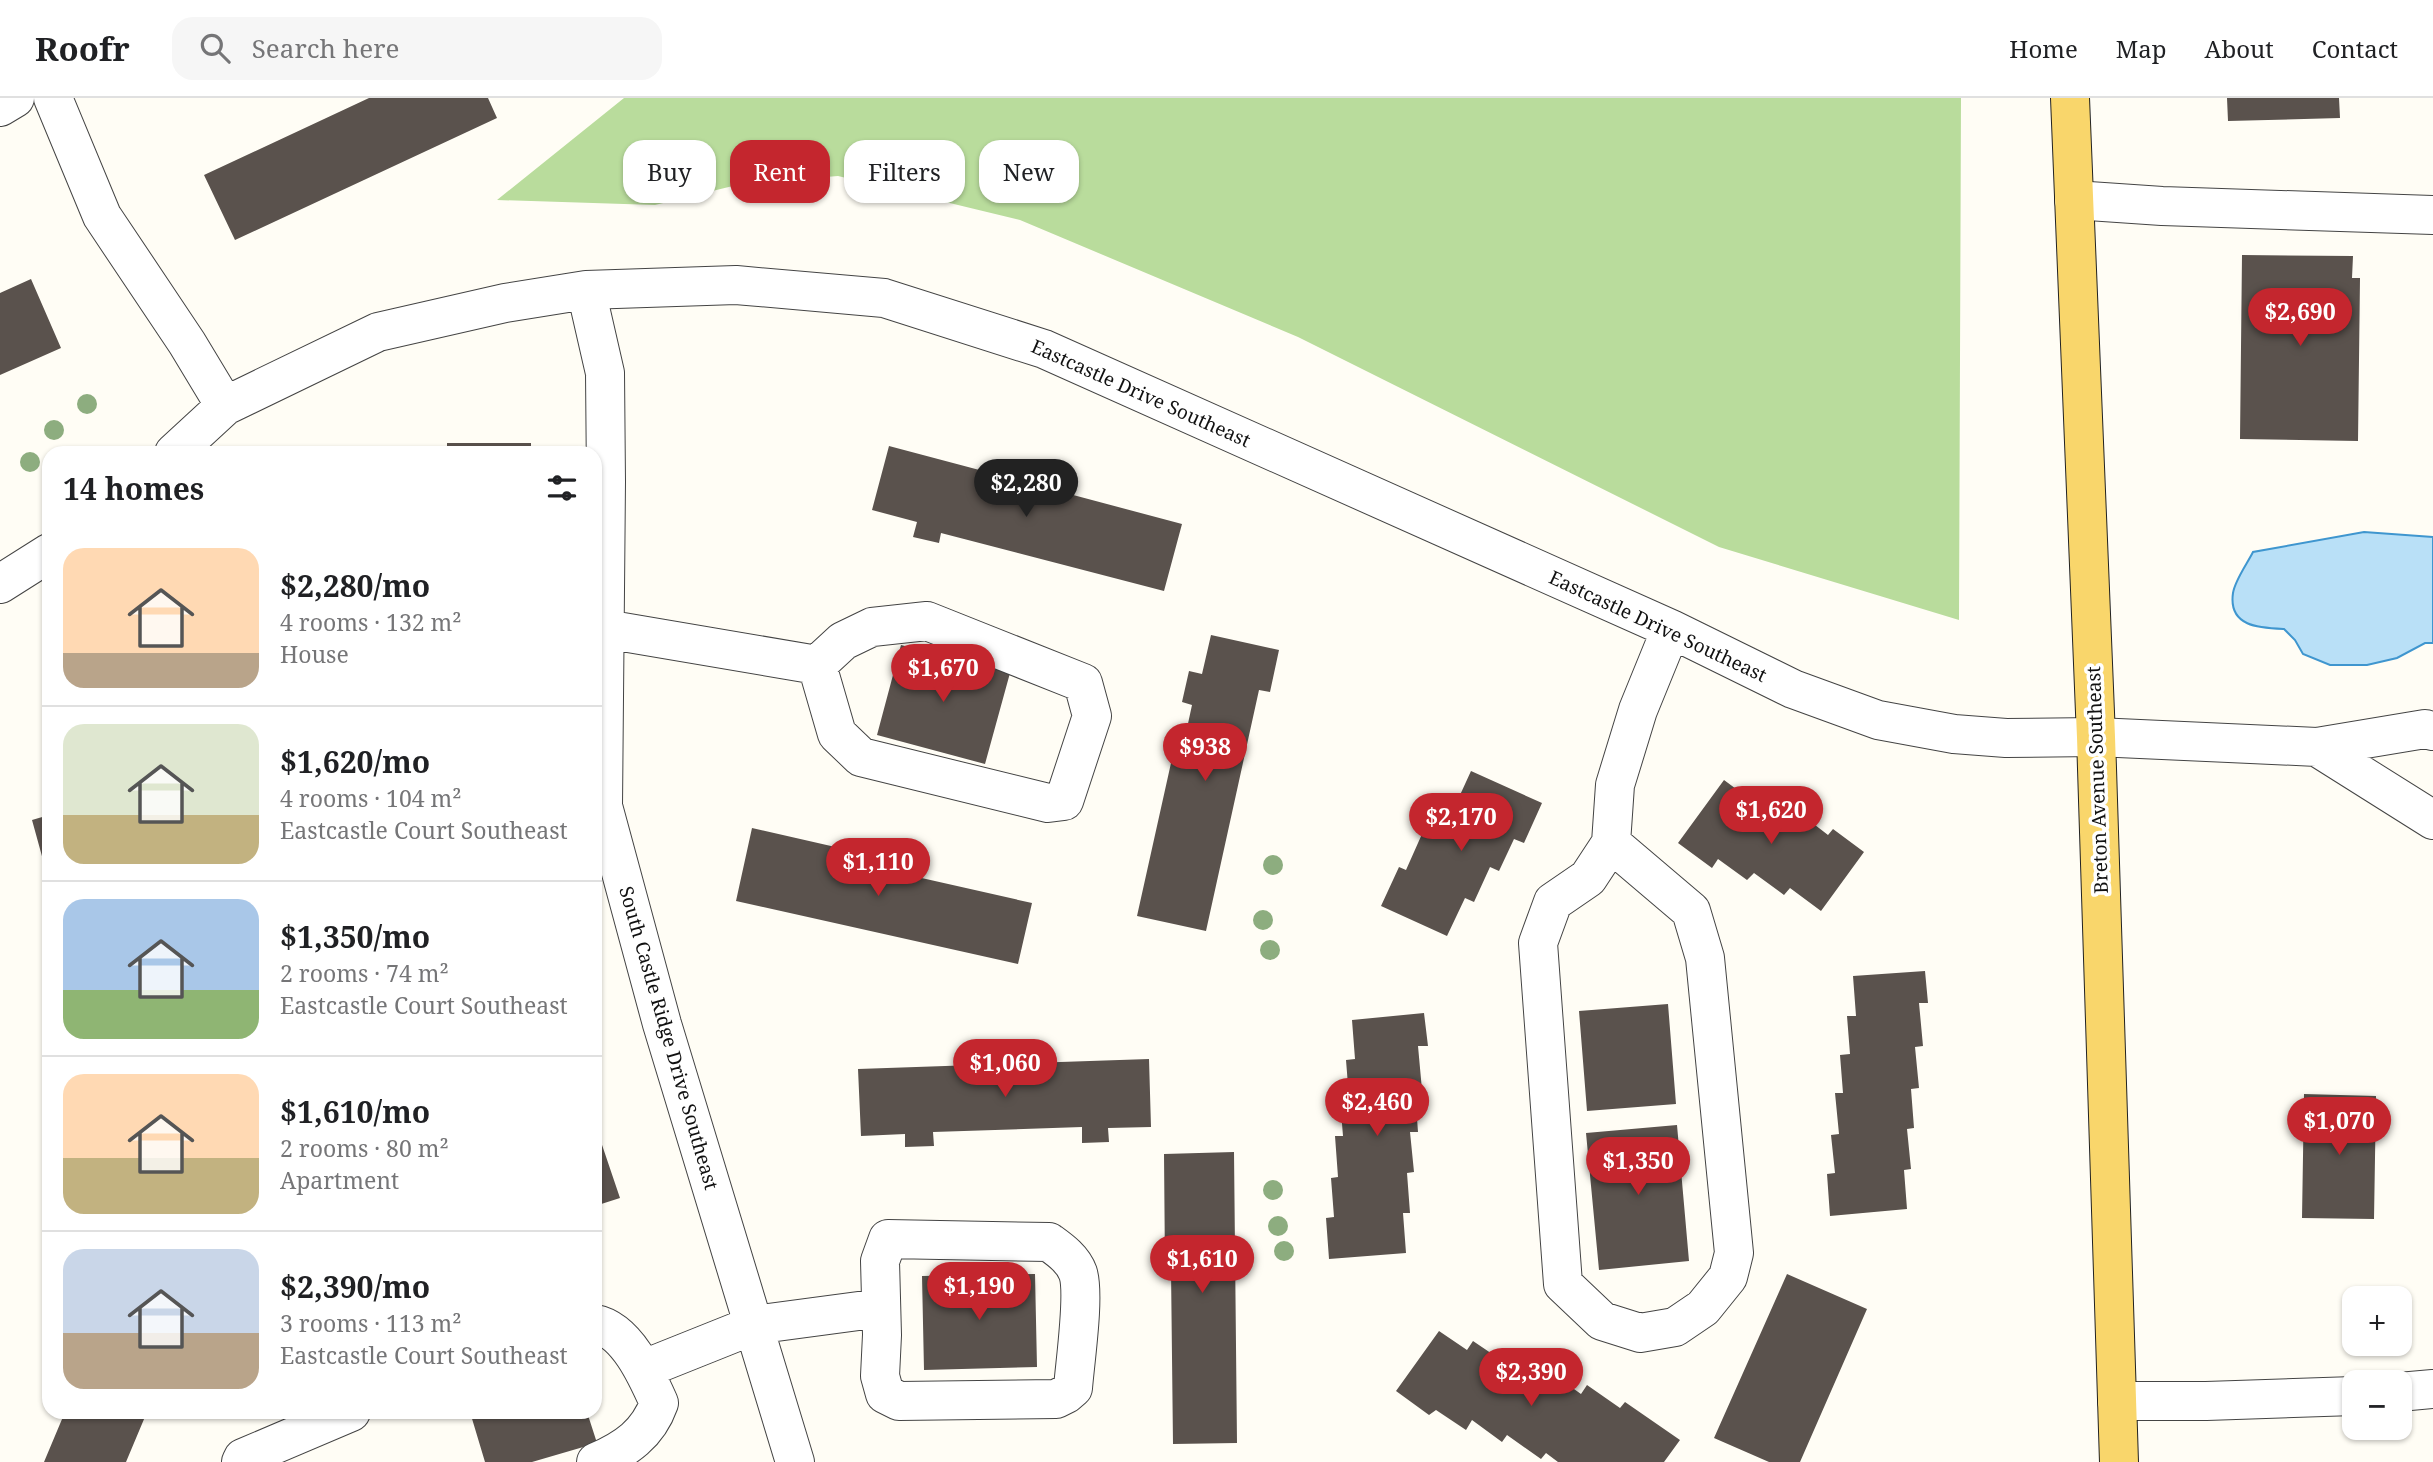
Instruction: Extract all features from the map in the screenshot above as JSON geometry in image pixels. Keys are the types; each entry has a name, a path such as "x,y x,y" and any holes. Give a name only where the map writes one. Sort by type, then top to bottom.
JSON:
{"main road":[{"name":"Breton Avenue Southeast","path":"2070,98 2096,737 2119,1462"}],"street":[{"path":"0,107 15,98"},
{"path":"53,98 102,216 225,406"},
{"path":"2074,200 2162,206 2433,215"},
{"name":"Eastcastle Drive Southeast","path":"182,446 225,406 378,332 505,303 586,290 736,285 884,298 1044,349 1671,629 1793,689 1878,720 1954,734 2006,738 2096,737 2317,747 2425,729 2433,731"},
{"name":"South Castle Ridge Drive Southeast","path":"586,290 605,373 605,629 602,689"},
{"path":"0,584 42,557"},
{"path":"927,621 1083,683 1092,716 1064,801 1048,803 861,757 836,734 817,665 844,641 872,627 927,621"},
{"path":"605,629 817,665"},
{"path":"1611,843 1691,911 1702,946 1734,1253 1728,1277 1703,1308 1675,1327 1640,1332 1602,1321 1563,1284 1538,943 1553,902 1588,878 1611,843 1615,785 1638,710 1671,629"},
{"path":"2317,747 2433,820"},
{"name":"South Castle Ridge Drive Southeast","path":"602,792 603,806 662,1024 795,1462"},
{"path":"888,1240 1049,1242 1066,1255 1078,1274 1080,1306 1073,1388 1056,1399 898,1401 885,1394 880,1376 881,1308 880,1261 888,1240"},
{"path":"644,1369 754,1325 881,1308"},
{"path":"596,1462 622,1451 652,1422 659,1403 644,1369 614,1332 602,1327"},
{"path":"2412,1391 2433,1389"},
{"path":"2118,1401 2342,1396"},
{"path":"241,1462 243,1458 335,1419"}],"green space":[{"path":"624,98 1961,98 1959,620 1719,547 1298,337 1020,220 950,203 965,203 965,140 844,140 844,177 830,177 830,140 730,140 730,187 716,190 716,140 623,140 623,203 663,203 655,205 497,200"}],"water":[{"path":"2364,532 2433,537 2433,643 2425,643 2397,658 2367,665 2330,665 2303,654 2295,640 2284,629 2256,626 2235,613 2234,588 2253,552"}],"building":[{"path":"369,98 488,98 497,118 235,240 204,175"},
{"path":"2227,98 2339,98 2340,118 2228,121"},
{"path":"2242,255 2353,256 2352,278 2360,278 2358,441 2240,439"},
{"path":"31,279 61,348 0,375 0,293"},
{"path":"447,443 531,443 531,446 447,446"},
{"path":"889,446 1182,524 1164,591 941,533 939,543 913,537 917,522 872,510"},
{"path":"1211,635 1279,650 1270,692 1259,690 1206,931 1137,916 1173,754 1181,756 1192,705 1182,702 1189,671 1202,674"},
{"path":"901,645 1010,673 985,764 877,735"},
{"path":"1471,771 1542,803 1524,843 1514,839 1499,871 1490,867 1474,902 1465,898 1447,936 1381,906 1399,867 1406,870 1422,834 1430,838 1447,802 1455,806"},
{"path":"1724,780 1755,803 1761,795 1792,819 1797,811 1828,835 1833,829 1864,852 1821,911 1790,888 1784,895 1754,873 1747,880 1718,859 1712,868 1678,843"},
{"path":"42,817 42,856 32,820"},
{"path":"752,828 866,854 864,865 1032,903 1018,964 736,901"},
{"path":"1925,971 1928,1003 1919,1003 1923,1046 1915,1047 1919,1088 1911,1089 1914,1128 1907,1129 1911,1169 1904,1170 1907,1209 1830,1216 1827,1174 1835,1173 1831,1135 1839,1134 1835,1093 1843,1093 1840,1055 1850,1054 1847,1016 1856,1016 1853,976"},
{"path":"1668,1004 1676,1104 1587,1111 1579,1011"},
{"path":"1424,1013 1428,1046 1418,1046 1422,1090 1415,1091 1418,1132 1410,1132 1414,1172 1407,1173 1410,1213 1403,1213 1406,1253 1329,1259 1326,1218 1334,1217 1331,1178 1338,1177 1335,1136 1343,1136 1340,1099 1349,1098 1346,1060 1355,1059 1352,1020"},
{"path":"1149,1059 1151,1127 1108,1128 1109,1142 1082,1143 1082,1127 933,1132 934,1146 905,1147 905,1134 861,1136 858,1069"},
{"path":"2304,1094 2376,1096 2374,1219 2302,1218"},
{"path":"1677,1125 1689,1261 1599,1270 1586,1133"},
{"path":"602,1145 620,1198 602,1204"},
{"path":"1234,1152 1237,1443 1173,1444 1171,1269 1165,1269 1164,1154"},
{"path":"1035,1274 1037,1367 924,1370 922,1276"},
{"path":"1787,1274 1867,1309 1800,1462 1769,1462 1714,1438"},
{"path":"1439,1331 1467,1350 1473,1341 1507,1364 1513,1357 1545,1380 1550,1372 1581,1394 1587,1385 1620,1408 1625,1402 1680,1440 1664,1462 1558,1462 1546,1453 1541,1459 1507,1435 1502,1442 1472,1420 1466,1430 1436,1410 1429,1415 1396,1391"},
{"path":"62,1419 144,1419 126,1462 44,1462"},
{"path":"472,1419 589,1419 597,1443 532,1462 485,1462"}]}
